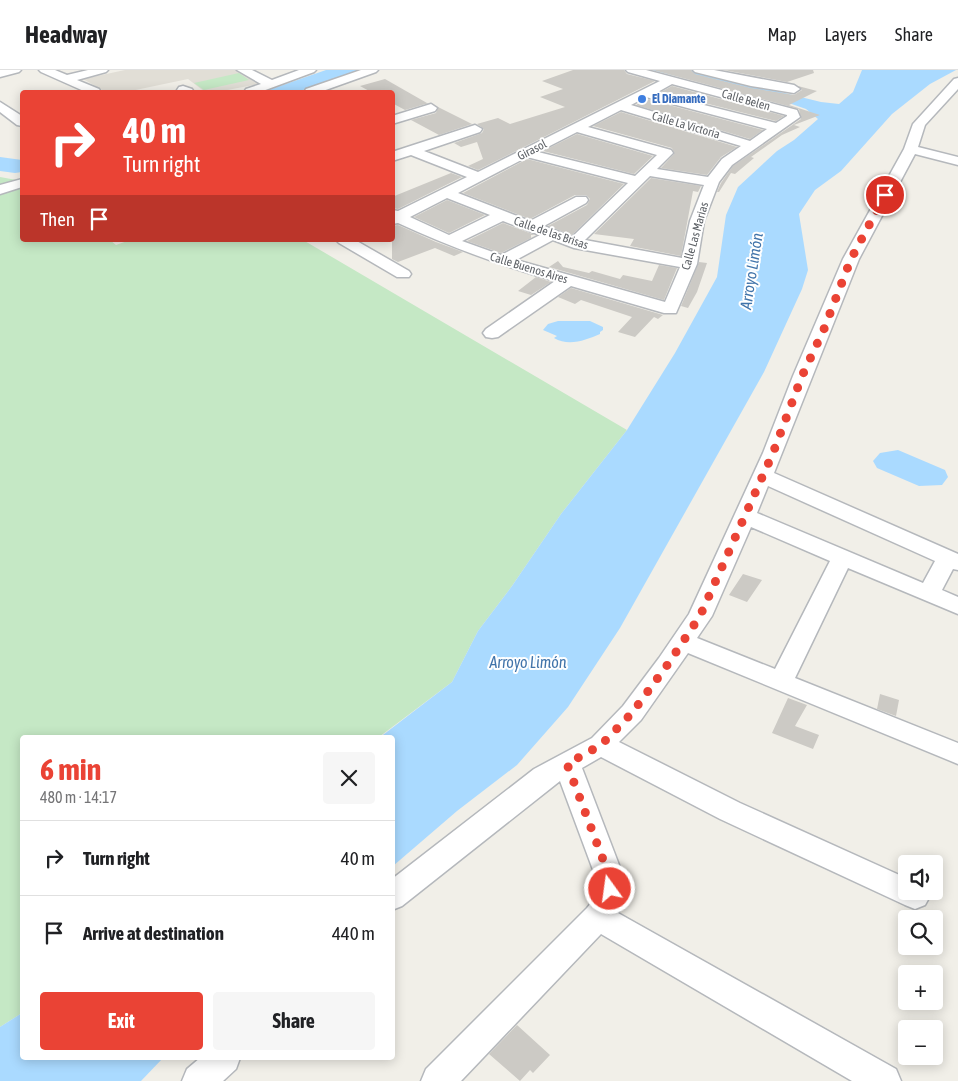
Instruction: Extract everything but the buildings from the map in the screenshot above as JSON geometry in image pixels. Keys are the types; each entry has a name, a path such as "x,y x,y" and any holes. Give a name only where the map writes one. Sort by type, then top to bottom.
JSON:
{"street":[{"path":"0,73 15,70"},
{"path":"45,70 91,90"},
{"path":"66,78 84,72 102,70"},
{"path":"243,70 271,84"},
{"path":"255,90 310,70"},
{"path":"316,90 372,70"},
{"name":"Calle Belen","path":"632,70 793,113"},
{"path":"699,70 751,82 794,89"},
{"name":"Girasol","path":"395,217 671,80"},
{"path":"395,895 543,777 601,745 632,713 682,642 700,616 763,476 851,259 912,149 919,124 958,82"},
{"path":"643,93 778,128"},
{"path":"0,106 20,121"},
{"name":"Calle La Victoria","path":"620,106 751,145"},
{"path":"395,119 431,108"},
{"name":"Calle Las Marias","path":"670,309 689,264 697,221 712,182 727,162 794,117 793,113"},
{"path":"574,243 666,153 577,128"},
{"path":"395,156 475,129"},
{"path":"912,149 958,161"},
{"path":"411,150 479,176"},
{"path":"526,153 643,176 712,182"},
{"path":"0,190 20,184"},
{"name":"Calle de las Brisas","path":"446,193 574,243 620,253 689,264"},
{"path":"530,227 581,200"},
{"path":"449,241 501,216"},
{"name":"Calle Buenos Aires","path":"395,217 502,262 670,309"},
{"path":"502,262 551,235"},
{"path":"352,242 403,274"},
{"path":"492,333 568,280"},
{"path":"763,476 953,560 929,593"},
{"path":"744,516 958,606"},
{"path":"782,681 843,557"},
{"path":"682,642 958,754"},
{"path":"601,745 730,811 898,888"},
{"path":"438,1081 598,917 611,900 610,878 567,764"},
{"path":"598,917 884,1081"},
{"path":"199,1081 222,1060"}],"shaded area":[{"path":"125,70 237,70 258,84 227,90 202,90 188,79 136,90 102,90 83,79"}],"green space":[{"path":"239,73 249,80 204,90 194,83"},
{"path":"0,177 20,181 20,242 112,242 116,245 124,242 306,242 627,430 561,514 512,586 478,631 452,682 382,735 20,735 20,1014 0,1027"}],"water":[{"path":"326,70 363,70 303,90 269,90"},
{"name":"Arroyo Limón","path":"652,70 690,70 821,102 839,104 853,92 862,70 956,70 930,84 892,114 841,171 815,190 799,214 808,270 802,289 764,372 620,628 568,707 517,765 457,811 395,864 395,735 383,735 452,682 478,631 512,586 561,514 627,430 675,353 717,277 726,215 738,187 777,151 794,140 818,119 806,109 786,102"},
{"path":"0,157 20,160 20,172 0,171"},
{"path":"558,321 590,321 603,327 603,330 600,334 583,340 560,341 554,338 557,336 543,330 548,324"},
{"path":"898,450 945,470 948,477 942,485 919,486 877,468 873,461 880,453"},
{"path":"20,1014 20,1060 161,1060 141,1081 0,1081 0,1027"}],"place":[{"name":"El Diamante","path":"642,99"}],"route":[{"path":"610,889 610,878 567,764 601,745 632,713 700,616 773,453 802,376 824,329 851,259 885,195"}]}
